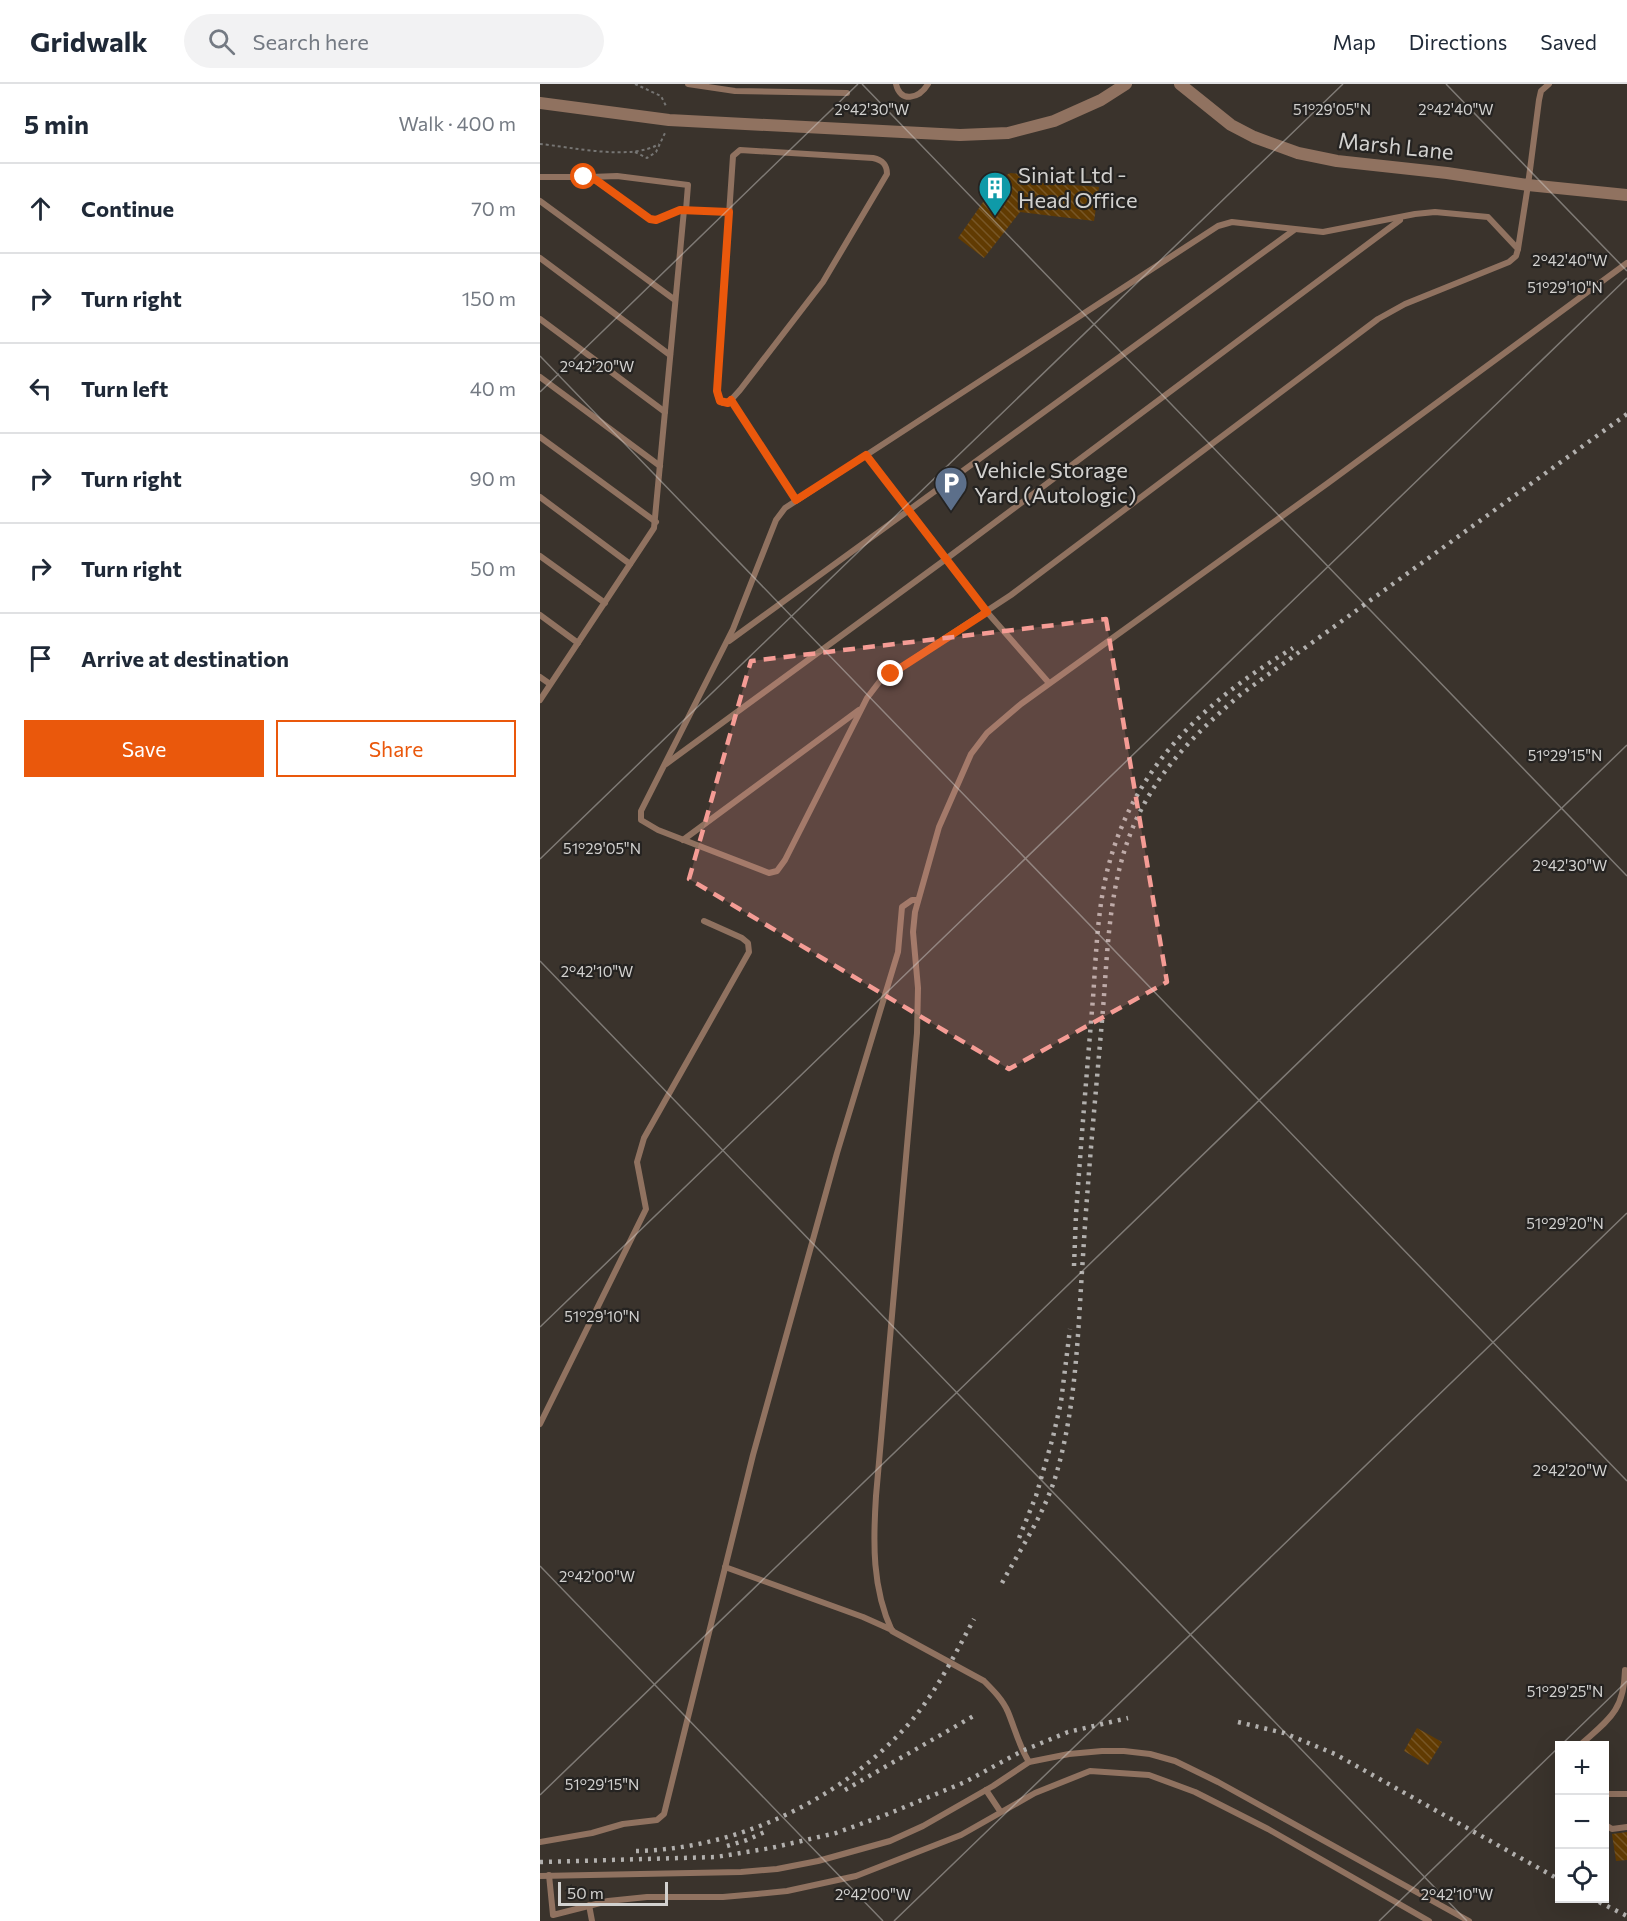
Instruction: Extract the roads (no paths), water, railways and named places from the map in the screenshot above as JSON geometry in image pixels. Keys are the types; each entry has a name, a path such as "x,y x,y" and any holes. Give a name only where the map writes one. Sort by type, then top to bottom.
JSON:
{"street":[{"path":"540,103 669,120 960,135 1008,134 1054,121 1101,100 1126,84"},
{"name":"Marsh Lane","path":"1180,84 1231,125 1254,137 1321,159 1627,195"}],"lane":[{"path":"688,84 735,91 847,93"},
{"path":"776,92 784,84"},
{"path":"896,84 898,90 904,95 914,97 923,92 928,84"},
{"path":"1518,249 1494,222 1481,215 1435,212 1415,214 1323,232 1232,222 1218,225 796,500 780,513 746,599 641,811 641,820 650,827 769,873 777,871 785,860 870,692 880,681 987,612 1362,330 1405,304 1509,262 1516,256 1518,249 1528,185 1540,90 1549,84"},
{"path":"740,150 879,159 887,168 885,178 823,282 731,400 728,403 720,401 717,391 733,156 740,150"},
{"path":"540,177 617,176 688,184 675,300 656,522 652,534 540,700"},
{"path":"591,177 650,219 656,220 675,210 729,212"},
{"path":"540,201 675,300"},
{"path":"663,766 946,559 1403,218"},
{"path":"726,643 1294,230"},
{"path":"540,258 670,355"},
{"path":"892,1630 877,1581 874,1549 875,1510 917,1033 918,988 913,932 918,900 935,838 971,754 996,724 1049,683 1328,483 1627,263"},
{"path":"540,319 665,412"},
{"path":"540,377 660,466"},
{"path":"731,400 796,500"},
{"path":"540,438 656,522"},
{"path":"866,455 987,612 1049,683"},
{"path":"540,497 630,564"},
{"path":"540,556 605,603"},
{"path":"540,615 578,643"},
{"path":"540,677 550,684"},
{"path":"683,840 862,708"},
{"path":"540,1842 662,1818 753,1455 837,1153 898,952 902,907 912,900 918,900"},
{"path":"540,1424 646,1209 637,1162 644,1138 749,952 748,943 742,938 704,921"},
{"path":"725,1567 863,1617 892,1630 984,1681 996,1693 1007,1710 1022,1751 1029,1762"},
{"path":"1585,1741 1602,1726 1619,1705 1624,1689 1625,1670"},
{"path":"540,1876 741,1872 777,1869 818,1861 890,1841 923,1826 1029,1762 1102,1750 1150,1754 1175,1761 1229,1788 1469,1921"},
{"path":"549,1875 553,1916 589,1905 647,1897 723,1897 787,1891 856,1876 961,1835 1000,1811 1055,1783 1090,1771 1149,1775 1195,1792 1268,1829 1429,1921"},
{"path":"986,1790 1000,1811"},
{"path":"1609,1794 1627,1794"},
{"path":"1609,1827 1612,1829 1627,1827"},
{"path":"589,1905 592,1921"}],"railway":[{"path":"1002,1583 1047,1498 1058,1468 1069,1416 1076,1363 1111,912 1121,864 1137,818 1157,782 1181,751 1240,695 1627,414"},
{"path":"1074,1266 1099,921 1106,876 1117,838 1133,803 1152,772 1175,742 1229,692 1293,648"},
{"path":"1019,1538 1036,1496 1053,1437 1061,1402 1070,1329"},
{"path":"636,1851 674,1848 711,1841 748,1830 783,1816 817,1798 849,1777 879,1753 916,1715 943,1675 974,1619"},
{"path":"845,1790 977,1714"},
{"path":"540,1862 716,1857 771,1848 836,1833 965,1782 1022,1751 1068,1732 1128,1718"},
{"path":"1238,1722 1284,1733 1335,1754 1555,1877"},
{"path":"727,1846 769,1830"},
{"path":"1601,1903 1627,1916"}],"place":[{"name":"Siniat Ltd - Head Office","path":"995,217"},
{"name":"Vehicle Storage Yard (Autologic)","path":"951,512"}]}
